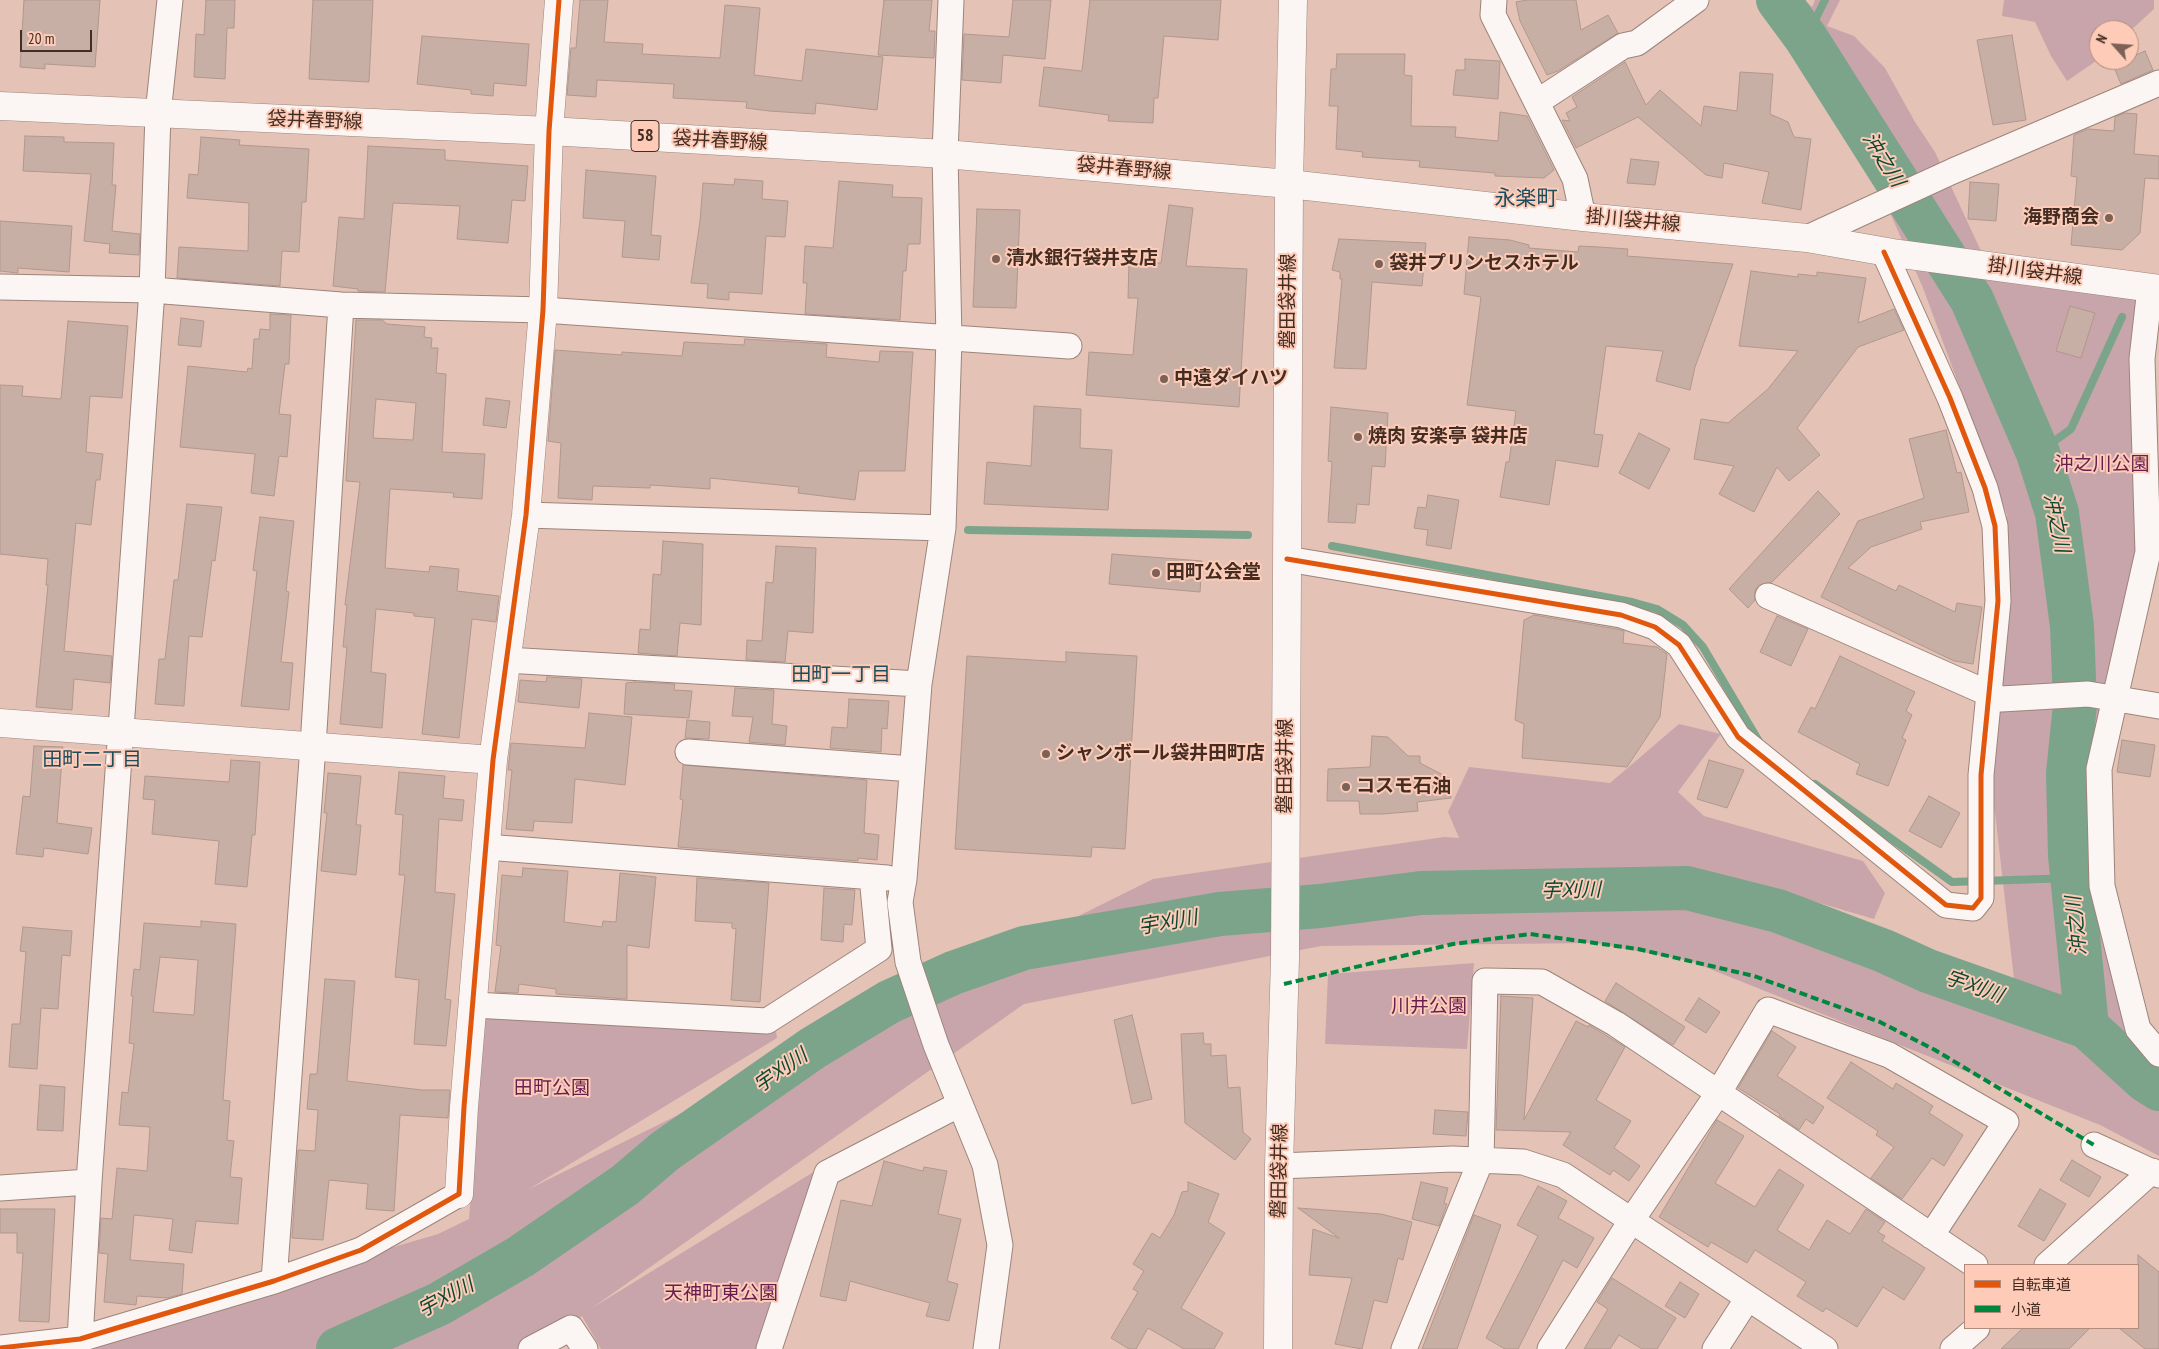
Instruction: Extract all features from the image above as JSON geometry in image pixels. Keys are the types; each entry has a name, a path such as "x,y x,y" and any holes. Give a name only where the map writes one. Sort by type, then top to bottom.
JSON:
{"main road":[{"path":"459,1194 464,1107 493,760 526,515 543,310 549,131 559,0"},
{"path":"1289,184 1293,0"},
{"name":"袋井春野線","path":"0,106 549,131 945,154 1289,184"},
{"name":"掛川袋井線","path":"1289,184 1583,217 1807,238 1889,253 2154,289"},
{"name":"磐田袋井線","path":"1278,1349 1279,1166 1286,846 1289,184"},
{"path":"0,723 493,760"}],"street":[{"path":"80,1339 88,1182 152,290 158,114 170,0"},
{"path":"951,0 945,154 949,339 943,528 919,684 902,891 908,962 936,1045 986,1165 1000,1245 986,1349"},
{"path":"1494,0 1493,15 1575,179 1583,217"},
{"path":"1537,102 1623,46 1637,43 1696,0"},
{"path":"1807,238 1953,171 2159,83"},
{"path":"1288,559 1621,615 1656,627 1679,645 1738,737 1946,905 1973,908 1981,898 1981,775 1995,696 1998,601 1995,526 1985,488 1950,398 1889,253"},
{"path":"0,286 152,290 340,305 543,310 1068,346"},
{"path":"2154,289 2142,359 2148,552 2113,699 2099,769 2102,886 2138,1030 2159,1054"},
{"path":"274,1281 312,746 340,305"},
{"path":"526,515 943,528"},
{"path":"1768,596 1995,696 2088,694 2159,706"},
{"path":"506,660 919,684"},
{"path":"688,752 912,769"},
{"path":"486,847 872,877 902,891"},
{"path":"474,1005 767,1021 879,949 872,877"},
{"path":"1407,1348 1481,1160 1485,981 1542,982 1616,1024 1973,1264"},
{"path":"1550,1349 1631,1220 1719,1092 1768,1010 1889,1055 2006,1122 1931,1236"},
{"path":"769,1349 827,1173 960,1104"},
{"path":"2048,1264 2155,1173 2094,1145"},
{"path":"1279,1166 1453,1159 1523,1162 1563,1175 1825,1349"},
{"path":"0,1188 88,1182"},
{"path":"0,1348 80,1339 274,1281 361,1250 459,1194"},
{"path":"1714,1349 1748,1298"},
{"path":"531,1349 571,1328 585,1349"},
{"path":"1953,1349 1976,1329"}],"green space":[{"path":"1763,0 1805,0 1812,7 1815,0 1840,0 1827,26 1854,36 1885,68 1915,122 1935,152 1988,266 2134,286 2145,460 2148,552 2101,756 2091,902 2138,1029 2159,1054 2159,1156 2100,1125 1690,961 1594,943 1321,946 1024,1004 592,1308 820,1168 761,1349 601,1349 582,1316 543,1343 522,1349 6,1349 80,1339 438,1234 469,1219 485,1019 492,1013 776,1032 777,1038 529,1189 1153,879 1444,837 1459,838 1448,812 1469,767 1610,783 1679,724 1721,734 1678,792 1704,816 1863,861 1885,893 1874,919 1751,883 2014,979 1985,725 2007,515 1923,288 1859,142"},
{"path":"2004,0 2154,0 2154,9 2139,23 2139,20 2089,20 2089,66 2067,81 2051,56 2035,22 2002,16"},
{"name":"川井公園","path":"1474,963 1467,1049 1325,1044 1328,974"}],"building":[{"path":"24,0 100,0 95,67 45,64 45,69 20,67"},
{"path":"206,0 235,0 234,28 227,28 225,79 194,77 196,34 204,35"},
{"path":"313,0 373,0 369,82 309,79"},
{"path":"580,0 608,0 604,42 643,44 642,54 720,58 725,5 760,8 754,75 802,81 806,49 883,57 877,110 816,103 815,114 769,111 746,108 747,102 673,98 674,84 597,80 596,97 567,95 571,48 576,48"},
{"path":"884,0 932,0 929,31 935,31 934,58 878,55"},
{"path":"1013,0 1051,0 1045,59 1003,55 1001,83 962,80 964,34 1009,37"},
{"path":"1090,0 1221,0 1218,40 1164,36 1158,98 1154,98 1153,123 1108,121 1109,115 1039,106 1044,67 1082,71"},
{"path":"1527,0 1576,0 1581,30 1608,15 1618,33 1558,71 1547,75 1520,21 1516,2"},
{"path":"2012,35 2026,120 1993,125 1977,40"},
{"path":"422,36 529,44 526,86 494,83 493,96 471,94 471,90 417,84"},
{"path":"2145,51 2153,70 2121,84 2115,70 2139,70 2139,54"},
{"path":"1337,54 1405,54 1404,75 1412,76 1411,126 1456,127 1455,137 1498,141 1500,112 1527,116 1554,170 1544,178 1495,176 1495,173 1419,167 1420,161 1362,157 1363,152 1336,149 1338,106 1329,106 1331,69 1336,69"},
{"path":"1465,59 1500,61 1498,99 1453,95 1456,70 1465,70"},
{"path":"1625,62 1646,105 1660,90 1701,126 1704,106 1737,111 1740,72 1773,74 1770,114 1788,122 1794,137 1811,139 1801,210 1762,203 1769,172 1724,163 1722,178 1706,175 1638,117 1576,148 1562,120 1570,121 1566,113 1577,107 1572,97"},
{"path":"2125,113 2137,114 2134,154 2159,156 2159,179 2145,178 2140,233 2122,250 2071,245 2077,177 2071,176 2074,135 2088,129 2114,131 2115,117"},
{"path":"25,136 64,137 64,142 114,143 112,185 116,185 112,231 140,234 139,255 109,253 110,244 84,241 91,174 23,171"},
{"path":"201,137 240,140 239,145 309,149 306,202 302,202 299,252 282,251 280,286 177,278 179,247 248,251 249,203 187,198 189,174 198,175"},
{"path":"368,146 445,150 445,160 528,166 525,201 512,200 508,243 457,239 460,206 393,203 385,292 358,291 358,289 333,286 339,217 364,219"},
{"path":"1631,159 1659,162 1655,185 1627,183"},
{"path":"586,170 656,176 651,235 661,236 659,260 622,257 625,221 583,218"},
{"path":"735,179 763,181 762,199 788,201 785,237 766,236 762,294 729,292 729,300 707,298 708,284 691,283 700,221 703,183 734,185"},
{"path":"839,181 893,185 892,197 922,198 920,244 908,244 906,271 903,271 900,320 805,314 807,283 803,283 805,246 833,248"},
{"path":"1970,182 1999,184 1996,221 1968,219"},
{"path":"1169,205 1193,208 1186,266 1247,269 1239,407 1086,395 1089,352 1133,355 1138,298 1128,298 1129,262 1161,263"},
{"name":"清水銀行袋井支店","path":"977,209 1020,210 1016,308 973,307"},
{"path":"0,221 72,226 69,272 18,268 18,273 0,271"},
{"path":"1469,237 1510,240 1529,245 1529,248 1578,252 1579,246 1628,249 1627,256 1733,264 1695,367 1690,390 1656,381 1663,351 1606,346 1594,434 1603,435 1598,467 1556,460 1549,505 1500,497 1506,462 1509,462 1516,411 1467,405 1481,297 1464,294"},
{"path":"1339,239 1426,243 1422,286 1372,282 1366,369 1334,368 1342,279 1340,279 1340,272 1332,270"},
{"path":"1751,271 1798,277 1798,274 1817,276 1817,272 1866,278 1858,323 1894,309 1904,330 1858,347 1797,428 1820,455 1789,481 1777,467 1754,512 1719,494 1734,466 1694,459 1701,419 1728,423 1768,389 1798,351 1739,346"},
{"path":"2070,306 2095,313 2081,358 2056,351"},
{"path":"270,314 291,315 289,364 285,364 279,414 291,415 287,457 279,456 274,496 251,493 255,454 180,447 188,366 247,372 248,368 252,369 254,339 259,339 260,329 270,330"},
{"path":"181,318 204,321 201,347 178,345"},
{"path":"356,320 382,320 387,324 425,327 424,337 432,338 431,348 438,348 436,373 446,374 442,452 485,454 482,499 453,497 454,493 390,489 385,568 429,572 430,566 459,569 457,591 499,596 496,622 472,619 459,738 422,734 435,618 414,616 414,613 376,609 371,672 386,674 382,728 340,724 347,647 343,647 347,605 345,605 360,482 346,481","holes":["376,399 416,403 413,440 373,438"]},
{"path":"68,321 128,326 122,398 90,396 86,452 103,454 100,480 96,480 91,525 76,523 64,651 112,656 110,683 74,679 72,710 36,707 48,585 46,585 48,559 0,554 0,385 23,386 22,396 61,399"},
{"path":"745,339 827,344 826,357 879,362 880,351 913,352 905,471 859,471 855,500 798,493 799,487 710,478 710,489 650,485 650,488 593,486 592,500 558,498 561,443 548,441 555,350 622,355 622,352 682,356 684,342 744,345"},
{"path":"486,398 510,401 506,428 483,425"},
{"path":"1034,406 1081,409 1080,448 1112,450 1108,510 984,504 987,462 1031,466"},
{"path":"1331,407 1388,413 1385,467 1372,466 1369,505 1357,504 1355,523 1328,522 1332,462 1328,461"},
{"path":"1946,430 1957,473 1961,472 1969,512 1920,522 1922,529 1871,547 1848,568 1896,591 1899,585 1955,612 1957,603 1982,607 1973,664 1954,661 1821,597 1858,521 1924,498 1909,439"},
{"path":"1639,433 1670,449 1649,489 1619,473"},
{"path":"1818,491 1840,514 1772,582 1759,585 1755,591 1755,600 1748,608 1729,589"},
{"path":"1428,495 1459,500 1451,549 1426,545 1428,530 1414,528 1418,507 1426,508"},
{"path":"187,504 222,507 215,561 212,560 202,637 189,636 184,706 155,704 159,659 165,659 174,580 178,580"},
{"path":"260,517 294,521 286,591 289,592 281,662 293,663 289,710 241,706 257,571 253,570"},
{"path":"663,541 703,544 701,625 680,623 677,656 638,653 640,629 650,630 653,574 661,575"},
{"path":"776,546 816,548 813,633 788,631 785,662 746,660 747,640 762,641 766,582 773,583"},
{"name":"田町公会堂","path":"1112,554 1202,561 1200,592 1109,584"},
{"path":"1534,615 1624,631 1623,643 1657,647 1667,654 1660,717 1627,767 1522,758 1524,724 1515,720 1524,620"},
{"path":"1777,616 1808,629 1791,666 1760,652"},
{"name":"シャンボール袋井田町店","path":"1066,652 1137,656 1125,849 1092,847 1091,857 955,849 967,656 1066,662"},
{"path":"1840,656 1915,692 1906,711 1912,715 1902,738 1906,740 1888,786 1856,774 1860,764 1798,732 1811,707 1815,709"},
{"path":"547,677 582,679 579,708 518,702 520,680 546,682"},
{"path":"626,683 675,684 674,690 692,691 689,718 624,714"},
{"path":"735,688 774,690 772,724 787,726 785,745 749,742 753,717 732,716"},
{"path":"849,699 889,701 887,729 882,728 881,752 830,748 832,727 847,728"},
{"path":"589,713 632,717 625,785 575,779 572,823 534,821 533,831 506,829 512,770 508,770 511,743 585,748"},
{"path":"687,720 710,722 709,739 685,738"},
{"path":"1372,736 1388,737 1408,756 1420,756 1420,763 1449,778 1451,798 1417,802 1418,811 1383,814 1360,814 1359,801 1327,801 1328,769 1370,767"},
{"path":"2122,740 2155,745 2150,777 2117,772"},
{"path":"34,746 63,747 57,823 92,828 88,854 44,848 43,857 16,854 23,796 30,797"},
{"path":"231,760 260,762 255,835 252,835 247,887 215,884 219,841 152,834 155,800 143,799 145,776 229,782"},
{"path":"1709,760 1744,770 1727,808 1697,799"},
{"path":"683,765 867,780 864,833 879,835 877,860 858,858 858,861 678,847 683,800 680,799"},
{"path":"399,772 445,776 443,798 464,800 462,821 439,819 435,892 455,894 445,999 451,1000 446,1046 414,1044 419,980 395,977 405,875 399,875 403,815 395,814"},
{"path":"328,773 361,776 356,825 361,825 356,875 321,871 327,813 324,813"},
{"path":"1929,796 1960,813 1941,848 1909,831"},
{"path":"523,868 568,871 564,922 602,927 603,921 616,922 620,873 656,877 649,948 627,945 627,999 556,994 556,989 519,984 518,993 495,992 501,946 496,945 502,875 522,877"},
{"path":"697,878 769,883 760,1002 731,1000 736,929 732,928 732,923 695,921"},
{"path":"824,888 855,890 852,925 844,924 843,942 821,940"},
{"path":"201,921 236,924 223,1100 230,1101 227,1140 234,1141 230,1177 242,1178 238,1224 196,1221 192,1253 169,1250 173,1219 134,1215 130,1260 184,1264 182,1294 167,1298 137,1296 136,1305 104,1302 108,1254 99,1253 101,1218 112,1219 117,1168 147,1171 150,1127 119,1125 122,1092 128,1093 134,1044 129,1043 133,996 131,996 134,969 140,970 144,923 201,927","holes":["160,957 198,960 194,1015 153,1012"]},
{"path":"23,927 72,931 70,956 62,955 58,1009 41,1008 37,1069 9,1067 12,1024 20,1024 26,952 20,951"},
{"path":"325,979 355,981 347,1081 422,1090 450,1090 448,1118 400,1115 394,1211 366,1209 368,1184 329,1180 323,1240 292,1238 298,1150 315,1151 318,1110 307,1109 310,1074 317,1074"},
{"path":"1616,983 1685,1027 1673,1045 1605,1001"},
{"path":"1501,996 1533,998 1524,1120 1576,1021 1588,1027 1589,1025 1625,1047 1596,1100 1631,1121 1614,1148 1640,1166 1629,1181 1613,1170 1610,1175 1563,1145 1571,1132 1496,1130"},
{"path":"1699,998 1720,1012 1706,1033 1685,1020"},
{"path":"1132,1015 1152,1099 1132,1104 1114,1020"},
{"path":"1772,1031 1796,1047 1777,1076 1824,1107 1813,1124 1806,1119 1799,1130 1779,1116 1780,1114 1738,1088"},
{"path":"1203,1033 1204,1044 1211,1044 1211,1056 1226,1055 1228,1088 1240,1087 1243,1132 1251,1139 1235,1160 1185,1123 1181,1034"},
{"path":"1851,1062 1893,1089 1896,1083 1933,1106 1929,1113 1963,1135 1944,1166 1932,1158 1902,1199 1871,1178 1894,1147 1876,1135 1878,1131 1827,1098"},
{"path":"40,1085 65,1087 63,1131 37,1130"},
{"path":"1435,1110 1468,1112 1466,1136 1433,1134"},
{"path":"1717,1120 1744,1136 1715,1183 1755,1207 1779,1169 1804,1185 1777,1230 1809,1250 1827,1220 1850,1234 1866,1209 1885,1222 1878,1232 1885,1236 1882,1241 1925,1268 1904,1300 1883,1287 1857,1327 1826,1308 1823,1312 1797,1296 1806,1282 1755,1250 1747,1263 1711,1242 1708,1247 1659,1217"},
{"path":"2072,1160 2101,1177 2089,1197 2060,1180"},
{"path":"884,1161 923,1171 924,1167 947,1171 938,1214 961,1219 947,1281 958,1284 949,1321 926,1316 930,1303 850,1281 846,1301 820,1296 841,1200 872,1206"},
{"path":"1188,1182 1219,1194 1208,1222 1225,1233 1181,1308 1223,1333 1214,1349 1184,1349 1148,1328 1136,1349 1129,1349 1111,1338 1138,1292 1133,1289 1144,1271 1133,1264 1152,1233 1160,1238 1174,1215 1182,1192 1188,1191"},
{"path":"1421,1182 1448,1188 1444,1203 1447,1204 1439,1226 1412,1219"},
{"path":"1538,1186 1567,1201 1558,1218 1594,1238 1577,1268 1563,1260 1518,1349 1505,1349 1486,1338 1538,1236 1517,1225"},
{"path":"2040,1189 2066,1204 2044,1241 2018,1226"},
{"path":"1298,1208 1381,1214 1412,1222 1403,1260 1398,1258 1387,1303 1374,1300 1362,1349 1335,1344 1352,1278 1309,1275 1313,1229 1339,1238"},
{"path":"0,1209 55,1209 49,1322 19,1321 23,1253 17,1253 17,1233 0,1233"},
{"path":"1474,1215 1501,1225 1457,1349 1422,1349"},
{"path":"2138,1255 2159,1272 2159,1349 2145,1349 2120,1329 2139,1329"},
{"path":"1612,1278 1676,1318 1657,1349 1642,1349 1619,1335 1610,1349 1584,1349 1608,1309 1597,1302"},
{"path":"1680,1282 1699,1294 1685,1318 1665,1306"},
{"path":"2022,1329 2089,1329 2069,1349 2001,1349"}],"waterway":[{"name":"沖之川","path":"1778,0 1806,38 1972,300 2038,453 2057,513 2072,626 2075,705 2068,773 2070,855 2087,1027"},
{"path":"1806,38 1825,0"},
{"path":"2038,453 2071,429 2122,317"},
{"path":"968,530 1248,535"},
{"path":"1332,546 1632,602 1657,609 1683,625 1703,647 1760,743"},
{"path":"1815,784 1952,882 2072,878"},
{"name":"宇刈川","path":"338,1349 439,1304 520,1257 625,1185 665,1151 813,1048 889,1002 953,973 1024,948 1220,914 1320,906 1421,893 1687,888 1778,911 1884,951 1928,971 2087,1027 2145,1080 2159,1089"}],"marked path":[{"path":"1284,984 1453,944 1530,934 1638,949 1754,976 1880,1022 1935,1050 2094,1145"}],"cycle path":[{"path":"0,1348 80,1339 274,1281 361,1250 459,1194 464,1107 493,760 526,515 543,310 549,131 559,0"},
{"path":"1287,559 1621,615 1655,627 1679,645 1738,737 1946,905 1973,908 1981,898 1981,775 1998,601 1995,526 1985,488 1950,398 1884,252"}],"place":[{"name":"海野商会","path":"2109,218"},
{"name":"清水銀行袋井支店","path":"996,259"},
{"name":"袋井プリンセスホテル","path":"1379,264"},
{"name":"中遠ダイハツ","path":"1164,379"},
{"name":"焼肉 安楽亭 袋井店","path":"1358,437"},
{"name":"田町公会堂","path":"1156,573"},
{"name":"シャンボール袋井田町店","path":"1046,754"},
{"name":"コスモ石油","path":"1346,787"}],"district":[{"name":"永楽町","path":"1526,199"},
{"name":"田町一丁目","path":"841,675"},
{"name":"田町二丁目","path":"92,760"}],"park label":[{"name":"沖之川公園","path":"2102,465"},
{"name":"田町公園","path":"552,1089"},
{"name":"天神町東公園","path":"721,1294"}]}
